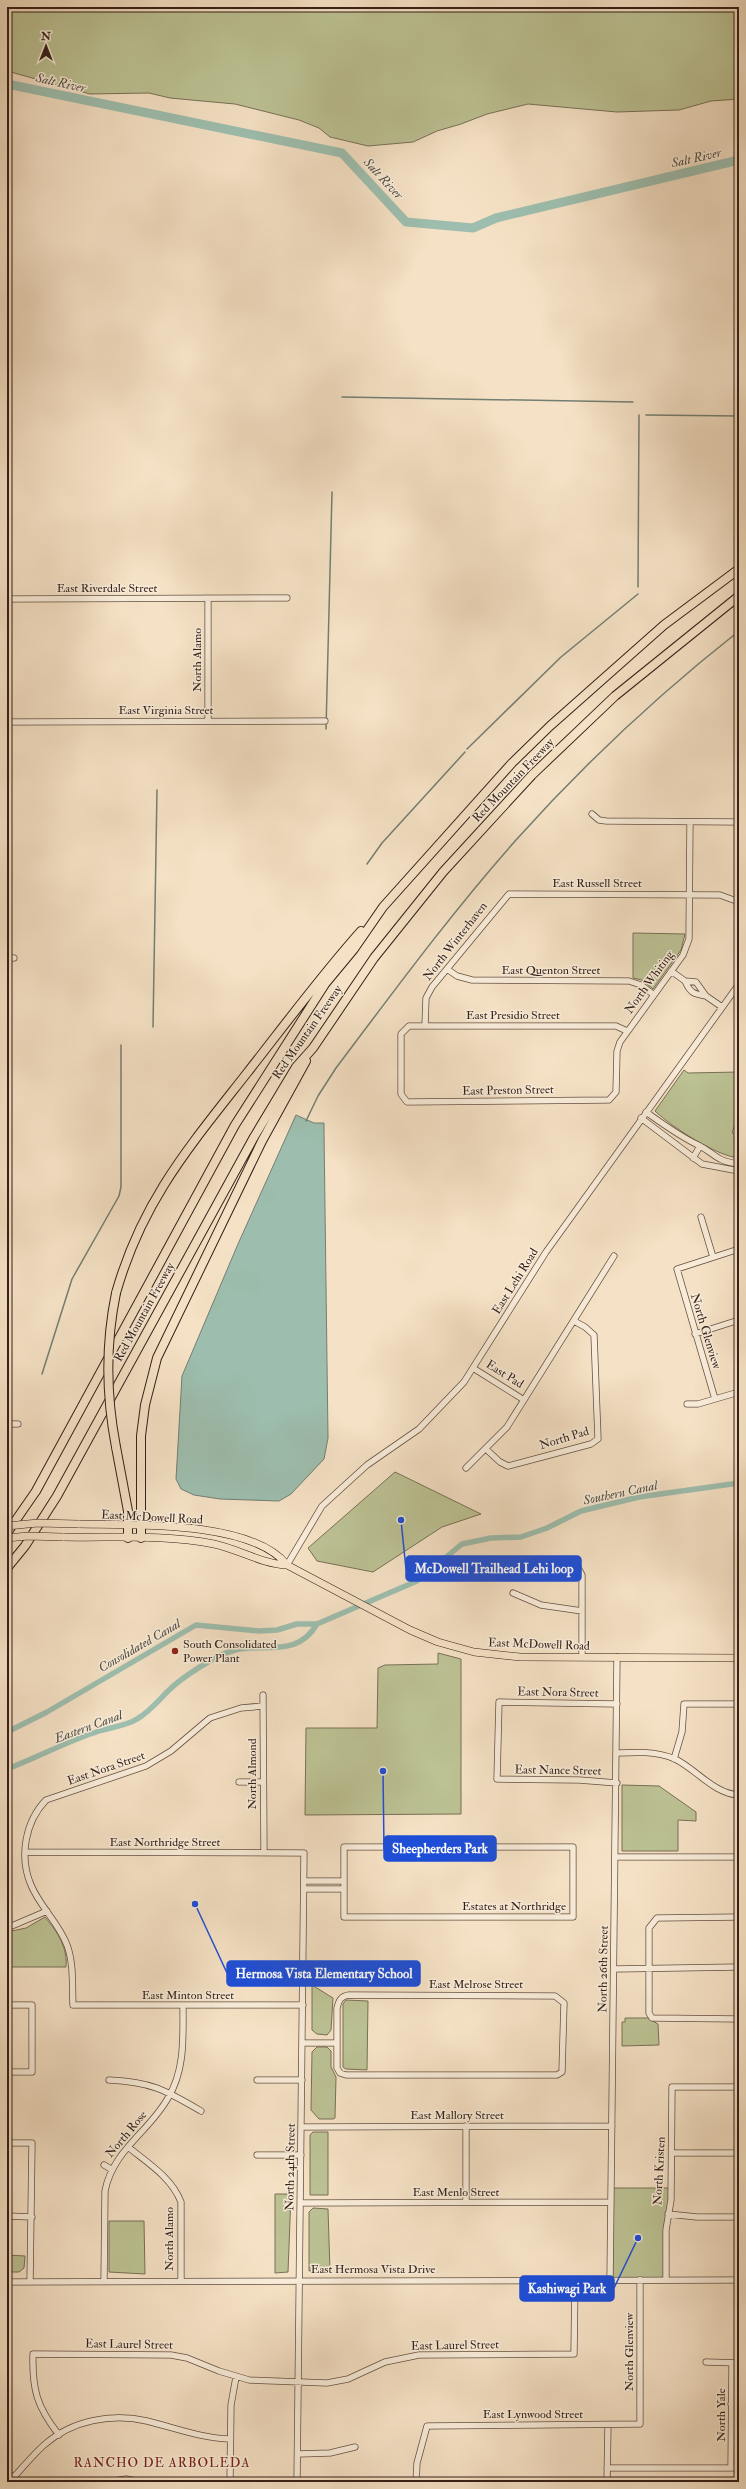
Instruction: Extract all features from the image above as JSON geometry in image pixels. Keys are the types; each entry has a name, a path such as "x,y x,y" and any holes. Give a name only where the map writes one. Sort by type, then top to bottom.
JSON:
{"highway":[{"name":"Red Mountain Freeway","path":"7,1533 36,1491 180,1224 259,1085 325,984 354,949 383,907 507,769 550,726 664,625 739,569"},
{"name":"Red Mountain Freeway","path":"7,1568 25,1546 57,1496 254,1137 296,1067 313,1048 345,998 404,920 443,872 532,775 615,696 739,596"},
{"path":"128,1538 128,1510 110,1412 107,1379 110,1328 116,1293 133,1240 160,1187 211,1117 320,978 383,907"},
{"path":"140,1538 141,1436 145,1405 157,1358 262,1141 313,1048"}],"main road":[{"name":"East McDowell Road","path":"7,1526 38,1523 128,1525 182,1527 219,1533 278,1554 287,1565 423,1636 474,1652 504,1656 739,1658"},
{"name":"East McDowell Road","path":"7,1538 28,1536 140,1538 214,1544 253,1556 274,1565 287,1565"}],"street":[{"name":"North Alamo","path":"208,598 208,721"},
{"name":"East Riverdale Street","path":"7,599 287,598"},
{"name":"East Virginia Street","path":"7,722 325,721"},
{"path":"592,814 599,820 606,821 739,822"},
{"name":"North Whiting","path":"609,1100 616,1092 616,1051 627,1031 683,955 689,940 691,895 690,822"},
{"name":"East Russell Street","path":"505,896 515,894 691,895 726,896 739,902"},
{"name":"North Winterhaven","path":"425,1026 426,998 432,987 505,896"},
{"path":"7,958 14,958"},
{"name":"East Quenton Street","path":"447,969 457,976 472,980 629,981 641,985 654,995"},
{"path":"671,971 685,981 696,982 706,996 722,1007"},
{"path":"685,981 689,990 694,994 706,996"},
{"name":"East Lehi Road","path":"287,1565 322,1506 367,1465 419,1430 450,1398 473,1368 546,1252 641,1118 739,984"},
{"name":"East Presidio Street","path":"407,1102 401,1094 401,1034 408,1026 616,1026 627,1031"},
{"name":"East Preston Street","path":"407,1102 609,1100"},
{"path":"646,1112 687,1141 700,1146 714,1158 739,1164"},
{"path":"641,1118 683,1147 693,1158 702,1164 739,1171"},
{"path":"693,1158 700,1146"},
{"path":"701,1217 713,1257 739,1249"},
{"path":"466,1468 487,1450 507,1427 614,1256"},
{"name":"North Glenview","path":"713,1257 677,1269 715,1399"},
{"name":"North Pad","path":"487,1450 500,1462 508,1466 591,1444 598,1439 594,1335 586,1327 574,1320"},
{"path":"695,1334 739,1320"},
{"name":"East Pad","path":"473,1368 524,1400"},
{"path":"687,1404 698,1404 739,1392"},
{"path":"7,1424 18,1424"},
{"path":"577,1566 582,1575 582,1657"},
{"path":"513,1593 541,1605 582,1611"},
{"name":"North 26th Street","path":"610,2281 617,1783 617,1657"},
{"name":"North Almond","path":"263,1695 264,1853"},
{"name":"East Nora Street","path":"497,1779 498,1702 617,1704"},
{"path":"674,1759 682,1732 684,1704 739,1704"},
{"name":"East Nora Street","path":"73,2005 71,1957 64,1936 31,1886 27,1874 27,1828 35,1813 46,1800 146,1766 172,1751 210,1718 241,1708 263,1706"},
{"path":"617,1752 644,1752 674,1759 719,1789 730,1795 739,1795"},
{"name":"East Nance Street","path":"497,1779 578,1780 617,1783"},
{"path":"239,1782 263,1782"},
{"name":"Estates at Northridge","path":"344,1847 573,1847 573,1917 344,1917 344,1889 344,1847"},
{"name":"East Northridge Street","path":"26,1852 304,1853"},
{"name":"North 24th Street","path":"297,2482 304,1853"},
{"path":"616,1857 739,1857"},
{"path":"304,1881 344,1881"},
{"path":"327,1881 327,1889"},
{"path":"304,1889 344,1889"},
{"path":"7,1928 47,1911"},
{"path":"739,1917 657,1918 652,1922 649,1928 649,2013 652,2018 739,2019"},
{"path":"614,1969 739,1967"},
{"name":"East Melrose Street","path":"344,1996 555,1996 560,1998 564,2003 562,2072 557,2075 346,2075 340,2073 337,2068 337,2043 337,2008 339,2001 344,1996"},
{"path":"7,2005 32,2005 32,2072 7,2072"},
{"name":"East Minton Street","path":"73,2005 302,2006"},
{"name":"North Rose","path":"104,2281 105,2191 112,2169 128,2147 162,2108 179,2075 182,2060 183,2006"},
{"path":"302,2043 337,2043"},
{"path":"109,2080 143,2082 171,2093 202,2111"},
{"path":"257,2080 302,2080"},
{"name":"North Kristen","path":"666,2280 668,2214 672,2200 672,2088 739,2087"},
{"path":"466,2126 466,2202"},
{"name":"East Mallory Street","path":"302,2127 612,2126"},
{"path":"7,2143 32,2143 30,2282"},
{"name":"North Alamo","path":"128,2147 165,2178 177,2191 181,2202 180,2280"},
{"path":"672,2153 739,2152"},
{"path":"257,2155 301,2155"},
{"path":"104,2165 112,2169"},
{"name":"East Menlo Street","path":"301,2203 611,2202"},
{"path":"668,2214 697,2217 739,2217"},
{"path":"7,2216 32,2216"},
{"name":"East Hermosa Vista Drive","path":"7,2282 180,2280 739,2280"},
{"name":"East Laurel Street","path":"59,2435 45,2415 34,2390 33,2354 171,2355 204,2363 236,2377 249,2380 327,2383 348,2378 385,2362 419,2355 574,2354 575,2280"},
{"name":"North Glenview","path":"640,2280 640,2424"},
{"path":"706,2362 739,2363"},
{"name":"North Yale","path":"732,2363 732,2468"},
{"path":"230,2482 231,2405 236,2377"},
{"path":"732,2404 739,2404"},
{"path":"7,2472 15,2480 45,2444 59,2435 91,2421 124,2418 147,2421 211,2439 230,2439"},
{"name":"East Lynwood Street","path":"416,2482 417,2463 427,2426 640,2424"},
{"path":"607,2482 608,2425"},
{"path":"298,2454 330,2453 355,2447"},
{"path":"607,2468 739,2468"},
{"path":"107,2482 126,2479 143,2482"}],"shaded area":[{"path":"7,7 739,7 739,99 711,101 679,110 617,112 528,104 487,114 437,131 413,142 368,146 330,137 319,128 299,120 235,104 170,98 149,93 90,94 7,71"},
{"path":"633,933 685,934 681,950 653,989 642,980 633,978"},
{"path":"684,1070 688,1073 739,1072 739,1111 732,1133 739,1135 739,1158 719,1152 695,1140 672,1125 655,1111"},
{"path":"296,1115 314,1123 324,1123 328,1438 324,1459 291,1494 279,1501 220,1499 194,1495 181,1489 176,1479 182,1376 238,1244"},
{"path":"395,1472 481,1514 442,1527 373,1572 317,1561 308,1548"},
{"path":"438,1653 461,1659 461,1814 305,1815 306,1728 377,1728 378,1668 385,1665 438,1664"},
{"path":"622,1785 659,1786 696,1812 696,1821 678,1820 678,1851 622,1851"},
{"path":"45,1917 61,1940 65,1953 66,1967 7,1967 7,1932 26,1928"},
{"path":"312,1985 333,1998 331,2030 327,2035 317,2034 312,2030"},
{"path":"346,2000 368,2001 367,2070 346,2069 343,2067 343,2004"},
{"path":"625,2018 648,2018 658,2024 659,2045 622,2046 622,2022 625,2022"},
{"path":"317,2047 327,2047 331,2051 331,2067 336,2077 335,2118 333,2119 319,2119 311,2110 312,2052"},
{"path":"313,2132 328,2132 328,2195 310,2195 310,2135"},
{"path":"611,2188 672,2188 668,2214 666,2280 610,2281"},
{"path":"275,2194 291,2194 288,2272 275,2273"},
{"path":"313,2208 328,2209 330,2271 309,2271 309,2212"},
{"path":"109,2221 144,2221 145,2274 109,2272"},
{"path":"7,2255 25,2256 24,2268 19,2272 7,2272"}],"waterway":[{"name":"Salt River","path":"7,84 342,153 406,222 473,228 496,218 739,160"},
{"path":"738,393 739,319"},
{"path":"342,397 633,402"},
{"path":"638,587 639,415"},
{"path":"646,415 739,416"},
{"path":"326,729 332,492"},
{"path":"467,749 561,657 638,594"},
{"path":"306,1121 318,1096 336,1068 446,923 492,867 568,784 595,757 651,705 739,631"},
{"path":"367,864 382,843 465,752"},
{"path":"153,1027 157,790"},
{"path":"42,1374 72,1279 119,1196 121,1187 121,1045"},
{"name":"Southern Canal","path":"7,1732 47,1712 196,1625 259,1631 277,1630 297,1624 317,1624 417,1581 462,1544 491,1538 521,1537 547,1528 581,1511 639,1497 739,1483"},
{"name":"Eastern Canal","path":"7,1769 87,1735 124,1725 133,1721 149,1710 182,1679 218,1657 235,1650 290,1645 309,1635 317,1624"}],"place":[{"name":"McDowell Trailhead Lehi loop","path":"401,1520"},
{"name":"South Consolidated Power Plant","path":"175,1651"},
{"name":"Sheepherders Park","path":"383,1771"},
{"name":"Hermosa Vista Elementary School","path":"195,1904"},
{"name":"Kashiwagi Park","path":"638,2238"}],"district":[{"name":"RANCHO DE ARBOLEDA","path":"162,2462"}],"water label":[{"name":"Consolidated Canal","path":"139,1645"}]}
